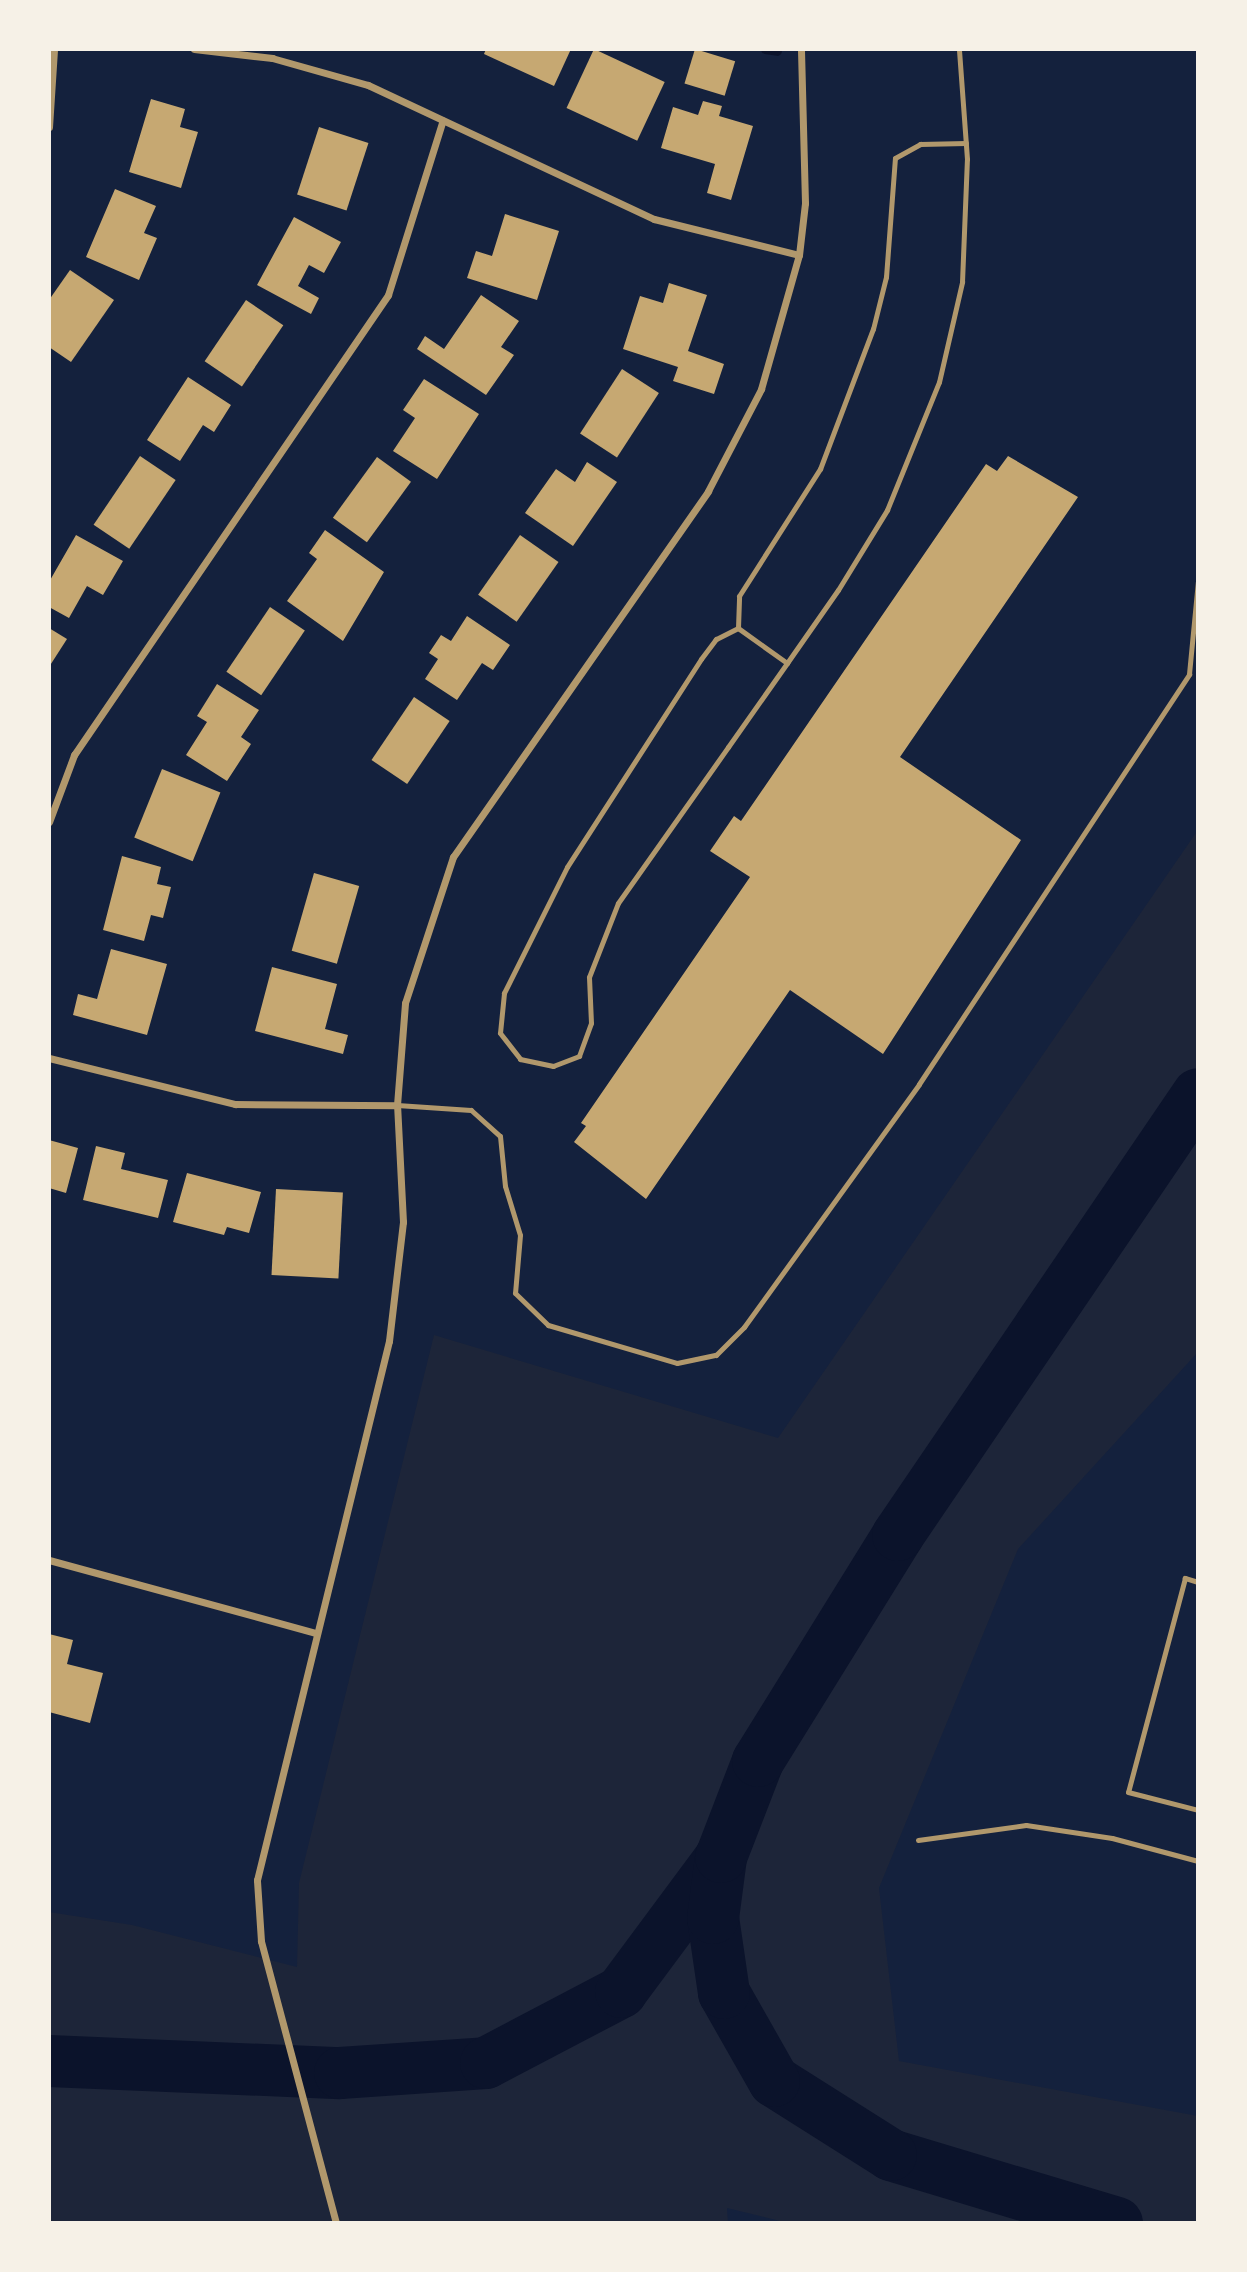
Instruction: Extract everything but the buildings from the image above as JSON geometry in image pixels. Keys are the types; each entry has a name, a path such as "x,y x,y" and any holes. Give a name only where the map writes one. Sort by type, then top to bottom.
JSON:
{"street":[{"path":"49,127 54,49"},
{"path":"194,49 337,75 443,120 654,219 799,255"},
{"path":"336,2223 261,1941 257,1880 399,1282 397,1105 405,1003 453,857 737,441 780,332 799,255 805,203 801,49"},
{"path":"49,822 74,755 388,295 443,120"},
{"path":"49,1058 235,1104 397,1105"},
{"path":"49,1560 315,1633"}],"lane":[{"path":"738,628 716,639 701,659 561,878 504,993 500,1032 520,1059 553,1066 579,1056 591,1023 589,977 618,903 787,663 887,510 939,382 962,282 966,143 959,49"},
{"path":"738,628 739,596 820,469 873,330 886,277 895,158 920,144 966,143"},
{"path":"397,1105 471,1110 500,1136 505,1186 520,1235 515,1293 548,1325 677,1363 716,1355 744,1327 919,1084 1189,674 1198,581"},
{"path":"738,628 787,663"},
{"path":"1198,1581 1185,1578 1128,1792 1198,1810"},
{"path":"918,1840 1026,1825 1112,1838 1198,1861"}],"shaded area":[{"path":"1198,830 1198,1352 1018,1549 879,1888 899,2061 1198,2116 1198,2223 788,2223 727,2208 728,2223 49,2223 49,1912 132,1925 297,1967 299,1883 434,1335 778,1438"}],"waterway":[{"path":"765,49 777,51"},
{"path":"1117,2223 891,2155 774,2081 724,1993 713,1918 721,1857 758,1761 898,1535 1198,1094"},
{"path":"49,2061 340,2073 486,2063 621,1992 719,1860"}]}
